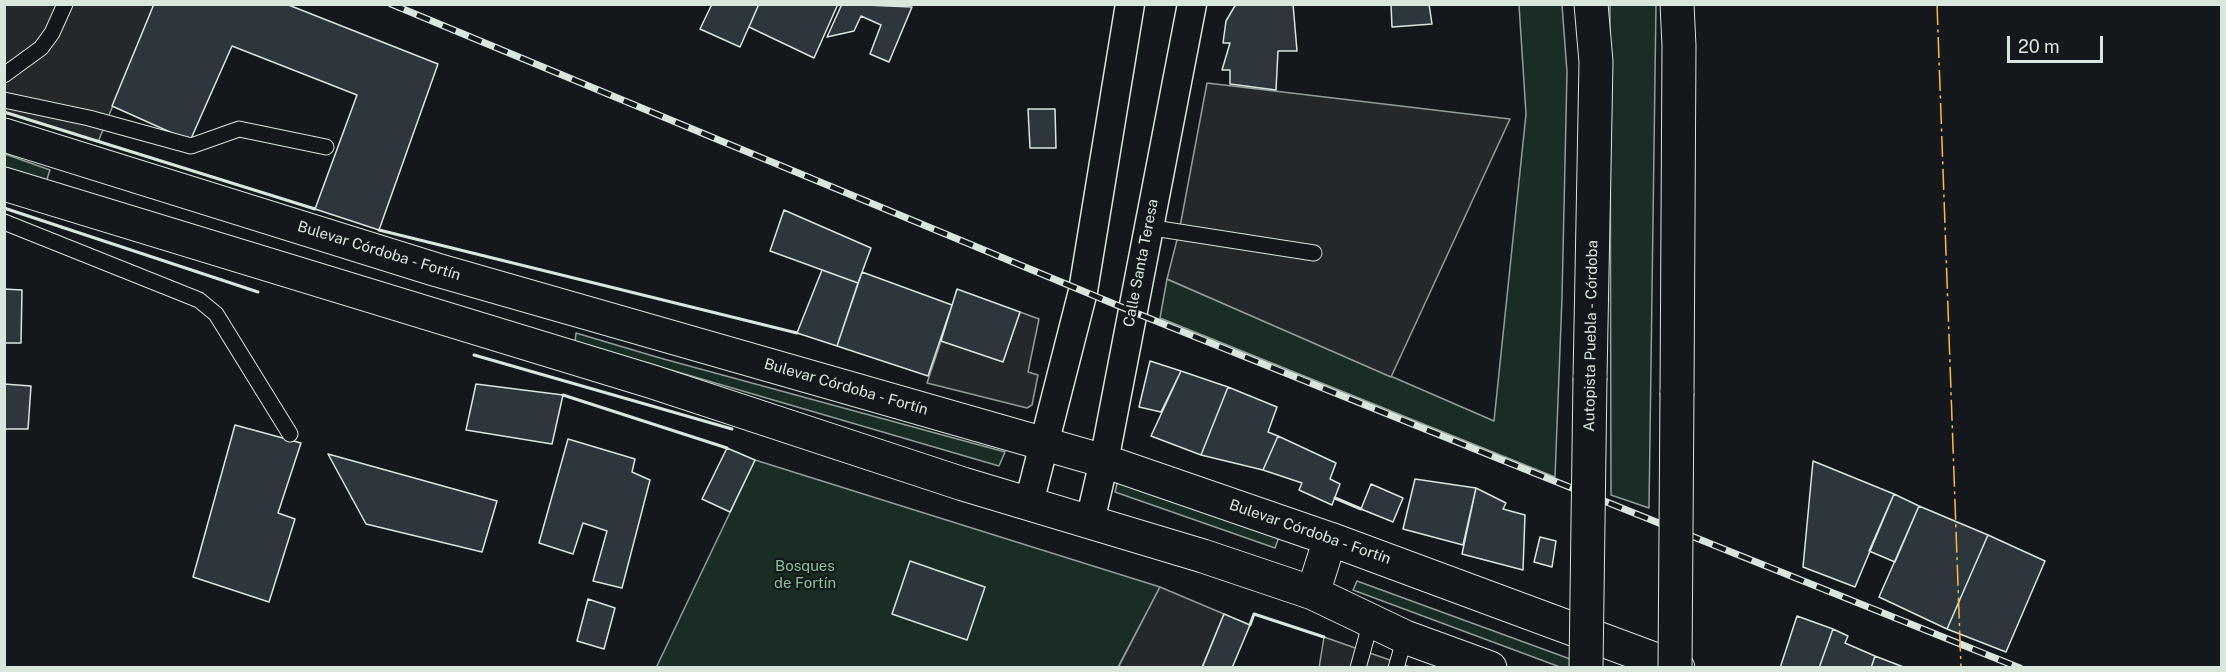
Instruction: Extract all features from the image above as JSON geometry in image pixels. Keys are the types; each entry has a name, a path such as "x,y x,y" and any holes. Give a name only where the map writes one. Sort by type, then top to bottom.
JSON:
{"main road":[{"name":"Autopista Puebla - Córdoba","path":"1586,668 1596,62 1591,4"},
{"path":"1677,4 1679,46 1677,668"},
{"name":"Bulevar Córdoba - Fortín","path":"5,135 437,270 1104,461 1330,538 1677,668"},
{"path":"12,186 510,339 1313,593 1405,637 1490,668"},
{"path":"1313,593 1330,538"}],"street":[{"path":"1029,503 1046,445 1083,291 1130,4"},
{"name":"Calle Santa Teresa","path":"1090,521 1104,461 1147,227 1192,4"}],"lane":[{"path":"4,75 41,48 52,33 65,4"},
{"path":"4,100 89,118 191,146 239,129 326,147"},
{"path":"4,222 199,300 216,314 290,434"},
{"path":"1147,227 1314,254"},
{"path":"1358,668 1371,621"},
{"path":"1396,668 1405,637"}],"green space":[{"path":"1519,5 1562,5 1567,72 1555,477 1160,318 1167,279 1494,421 1526,114"},
{"path":"1610,5 1656,5 1649,508 1611,495"},
{"path":"5,154 50,170 46,182 5,167"},
{"path":"576,333 1005,452 999,466 575,342"},
{"name":"Bosques de Fortín","path":"755,460 1160,587 1118,667 656,668"},
{"path":"1118,480 1279,537 1275,548 1115,492"},
{"path":"1357,581 1592,667 1560,667 1353,590"}],"shaded area":[{"path":"5,5 154,5 98,142 5,112"},
{"path":"1207,83 1510,119 1391,377 1167,279 1179,232"},
{"path":"1020,312 1039,319 1028,372 1038,375 1032,405 1027,408 927,383 941,341 1003,361"},
{"path":"1160,587 1224,614 1202,667 1118,668"},
{"path":"1324,637 1361,650 1410,667 1319,668"}],"building":[{"path":"154,4 286,4 438,64 379,230 315,209 357,95 232,46 190,141 112,106"},
{"path":"712,4 759,4 740,47 700,29"},
{"path":"759,4 838,4 814,58 749,27"},
{"path":"842,4 912,7 889,62 870,54 881,25 861,16 854,31 827,37"},
{"path":"1236,4 1293,4 1297,51 1278,51 1276,90 1230,84 1230,70 1222,70 1230,43 1223,43 1226,21"},
{"path":"1391,4 1429,4 1432,24 1392,27"},
{"path":"1028,109 1055,109 1056,148 1030,148"},
{"path":"784,210 871,248 858,283 770,251"},
{"path":"822,270 858,283 837,346 797,333"},
{"path":"862,272 952,305 928,376 837,346"},
{"path":"4,289 22,290 21,343 4,343"},
{"path":"957,289 1020,312 1003,362 941,341"},
{"path":"1150,361 1181,371 1161,412 1139,407"},
{"path":"1181,371 1228,387 1201,455 1151,436"},
{"path":"4,384 31,386 28,429 4,429"},
{"path":"476,384 563,395 552,444 466,430"},
{"path":"1228,387 1277,407 1268,432 1278,436 1263,470 1201,455"},
{"path":"235,425 301,443 278,513 295,519 269,602 193,577"},
{"path":"1278,436 1336,463 1330,479 1340,484 1332,505 1299,490 1302,483 1263,470"},
{"path":"568,439 635,459 632,472 650,480 622,588 593,581 607,531 583,523 573,554 539,543"},
{"path":"727,448 755,460 730,512 702,499"},
{"path":"328,454 497,501 482,552 366,524"},
{"path":"1813,461 1894,494 1855,587 1803,567"},
{"path":"1415,479 1476,488 1463,545 1403,529"},
{"path":"1371,484 1403,498 1393,522 1361,509"},
{"path":"1476,488 1506,503 1503,509 1525,515 1523,570 1462,554"},
{"path":"1894,494 1919,506 1895,562 1869,551"},
{"path":"1919,506 1988,535 1947,629 1879,597"},
{"path":"1988,535 2045,561 2006,652 1947,629"},
{"path":"1540,537 1556,541 1552,567 1534,562"},
{"path":"910,561 985,587 967,640 892,614"},
{"path":"588,599 615,608 604,649 577,641"},
{"path":"1224,614 1250,625 1232,668 1202,668"},
{"path":"1797,616 1833,629 1819,668 1780,668"},
{"path":"1833,629 1848,636 1845,643 1875,656 1871,668 1819,668"},
{"path":"1875,656 1906,668 1871,668"}],"railway":[{"path":"391,4 1131,311 2020,668"}],"wall":[{"path":"4,112 315,209"},
{"path":"4,208 258,292"},
{"path":"379,230 797,333"},
{"path":"474,355 732,429"},
{"path":"563,395 727,448"},
{"path":"1335,498 1361,509"},
{"path":"1250,625 1254,614 1324,637"}],"power":[{"path":"1937,4 1961,668"}]}
